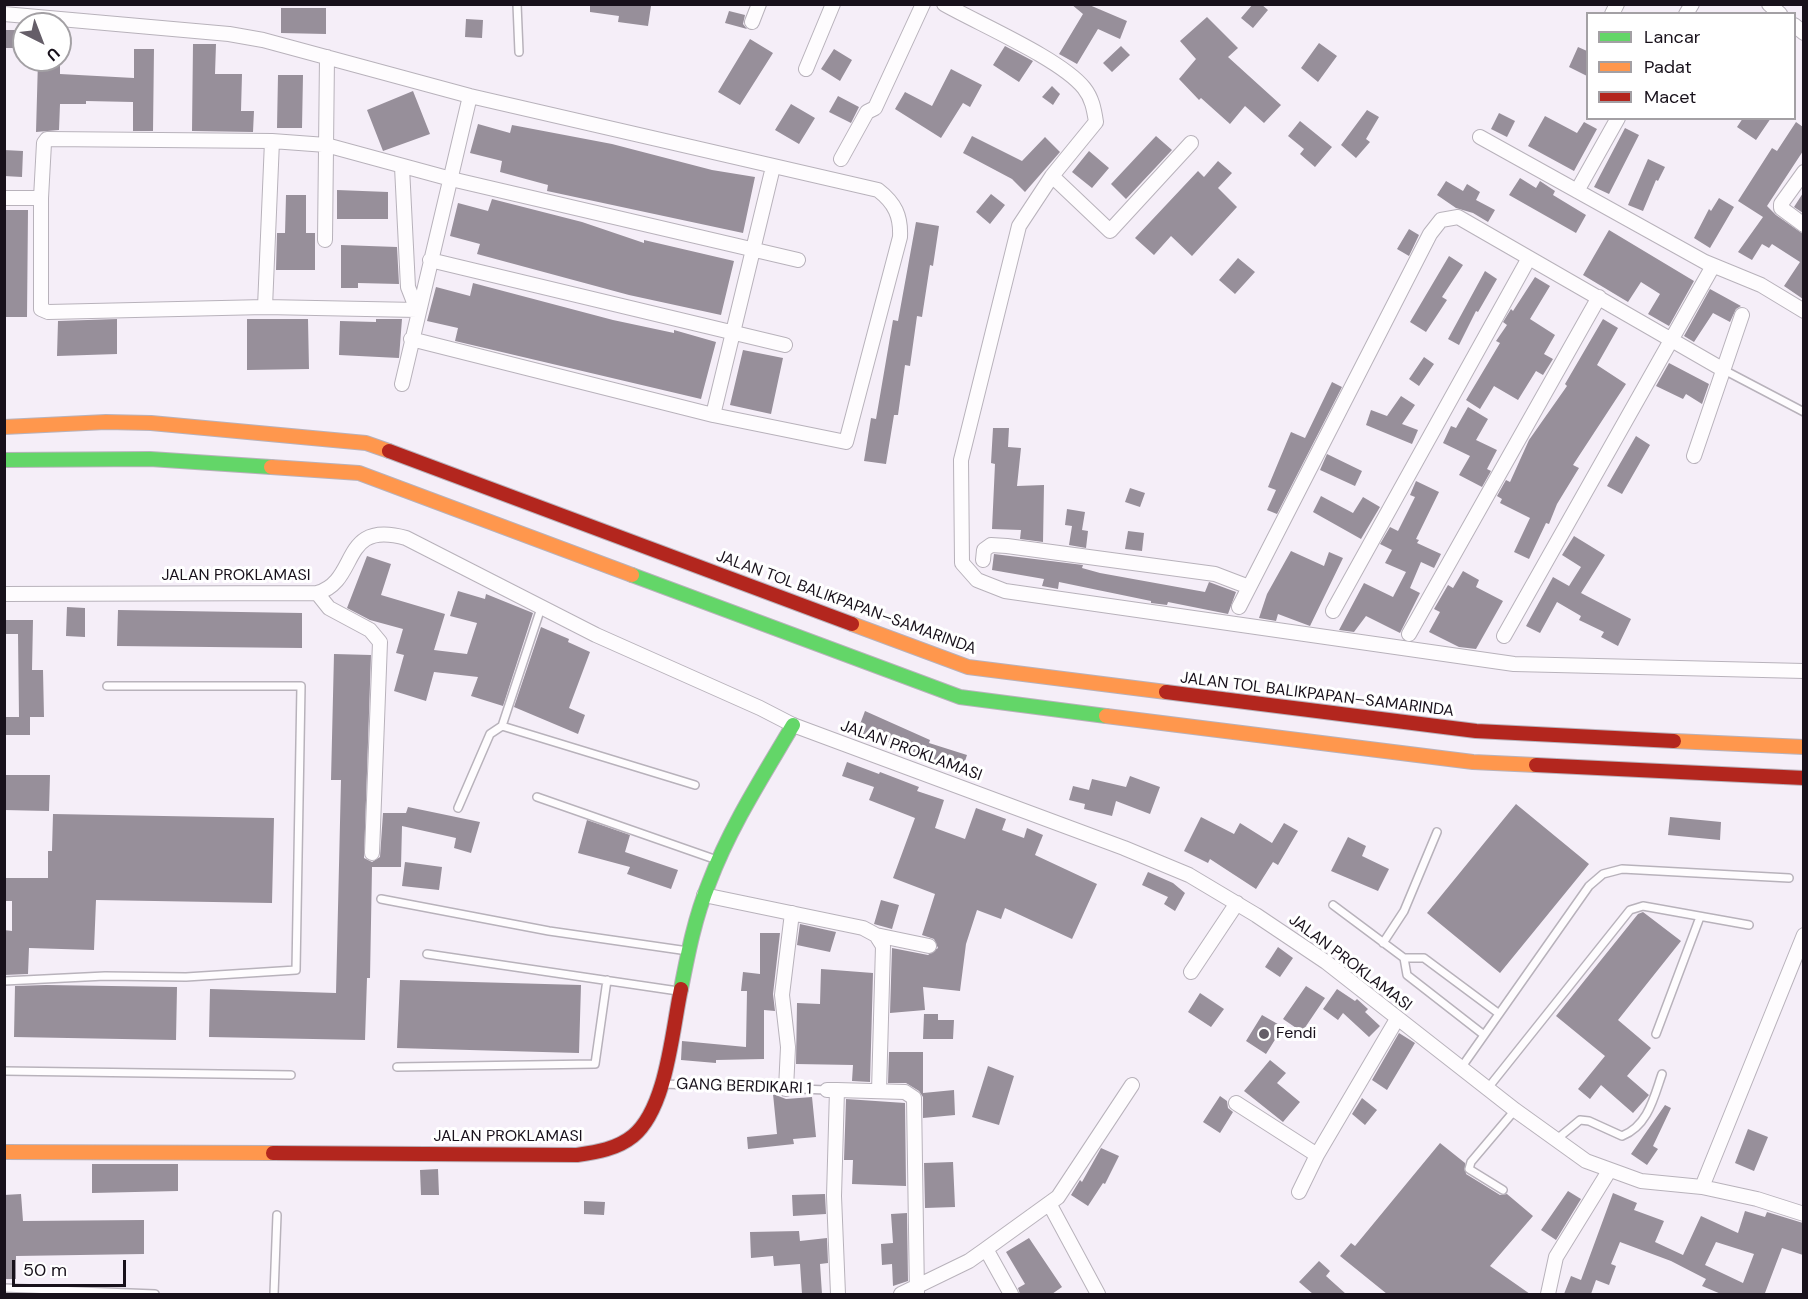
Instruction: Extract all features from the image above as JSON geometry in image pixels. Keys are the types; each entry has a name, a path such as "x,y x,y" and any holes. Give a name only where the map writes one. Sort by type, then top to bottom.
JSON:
{"main road":[{"path":"4,414 106,422"},
{"name":"JALAN TOL BALIKPAPAN–SAMARINDA","path":"4,427 106,422 151,423 366,443 968,667 1476,731 1803,747"},
{"path":"4,471 106,465 150,459"},
{"path":"4,460 150,459 358,473 960,697 1473,762 1803,778"},
{"name":"JALAN PROKLAMASI","path":"4,1152 577,1155 604,1152 639,1131 648,1118 660,1084 704,895 719,860 793,725"}],"street":[{"path":"752,22 759,4"},
{"path":"806,69 833,4"},
{"path":"841,159 867,112 875,108 923,4"},
{"path":"944,4 1063,69 1084,88 1093,103 1096,122 1052,176 1019,226 961,460 962,563 977,580 1005,591 1514,663 1803,671"},
{"path":"4,14 229,34 327,57 470,96 878,190 896,209 901,222 900,237 846,442 713,415 411,339"},
{"path":"325,240 327,57"},
{"path":"402,384 417,310 470,96"},
{"path":"1577,191 1617,120"},
{"path":"1480,137 1713,266 1761,285 1803,311"},
{"path":"417,310 265,307 44,311 40,306 44,143 47,139 272,141 326,145 402,167 798,261"},
{"path":"265,307 272,141"},
{"path":"1052,176 1110,231 1191,143"},
{"path":"402,167 408,286 417,310"},
{"path":"713,415 773,167"},
{"path":"1803,172 1780,208 1803,225"},
{"path":"4,198 41,198"},
{"path":"1239,607 1430,234 1441,219 1458,217 1722,369"},
{"path":"1333,611 1529,258"},
{"path":"430,260 785,345"},
{"path":"1504,636 1713,266"},
{"path":"1409,634 1599,297"},
{"path":"1694,456 1711,412 1722,369 1742,315"},
{"name":"JALAN PROKLAMASI","path":"4,594 317,593 332,585 357,546 367,538 380,533 406,538 541,608 793,725 1124,848 1189,875 1237,903 1326,962 1515,1110 1586,1161 1641,1181 1702,1187 1757,1198 1803,1214"},
{"path":"983,560 984,550 991,545 1006,546 1215,574 1249,587"},
{"path":"317,593 329,608 370,630 380,642 372,853"},
{"path":"704,895 863,928 876,935 929,946"},
{"path":"1191,972 1237,903"},
{"path":"786,1089 788,1047 782,995 792,913"},
{"path":"876,935 883,946 879,1091"},
{"path":"1702,1187 1803,935"},
{"path":"1299,1192 1317,1155 1397,1019"},
{"path":"901,1294 916,1292 986,1250 1050,1205 1063,1191 1132,1085"},
{"path":"837,1294 832,1090 905,1092 914,1098 916,1292"},
{"path":"1236,1103 1257,1119 1317,1155"},
{"path":"1548,1294 1556,1257 1609,1171"},
{"path":"1050,1205 1098,1294"},
{"path":"986,1250 1011,1294"}],"lane":[{"path":"517,4 519,52"},
{"path":"1722,369 1803,412"},
{"path":"458,808 490,734 502,726 541,608"},
{"path":"4,981 105,976 186,977 296,970 301,686 107,686"},
{"path":"502,726 695,785"},
{"path":"537,797 719,860"},
{"path":"1383,943 1404,911 1437,832"},
{"path":"1461,1068 1589,886 1603,874 1622,869 1789,878"},
{"path":"381,900 549,931 690,952"},
{"path":"1333,905 1404,958 1424,958 1498,1013"},
{"path":"1488,1088 1630,910 1643,906 1749,925"},
{"path":"1656,1034 1700,917"},
{"path":"427,954 681,992"},
{"path":"1404,958 1407,975 1484,1035"},
{"path":"397,1067 595,1064 607,980"},
{"path":"4,1071 291,1075"},
{"path":"1557,1139 1580,1120 1589,1121 1622,1136 1633,1132 1650,1110 1662,1074"},
{"name":"GANG BERDIKARI 1","path":"660,1084 832,1090"},
{"path":"1503,1190 1469,1169 1471,1162 1515,1110"},
{"path":"274,1294 277,1215"},
{"path":"4,1288 155,1294"}],"building":[{"path":"590,4 651,6 648,26 618,22 619,16 590,12"},
{"path":"1071,4 1087,4 1127,21 1120,39 1098,29 1077,64 1059,54 1083,14"},
{"path":"1253,4 1261,4 1268,10 1253,28 1241,18"},
{"path":"281,8 326,8 326,34 281,33"},
{"path":"729,11 745,15 743,24 747,29 725,23"},
{"path":"1207,17 1238,48 1228,57 1281,105 1264,123 1245,106 1230,124 1201,98 1199,100 1179,79 1196,59 1180,41"},
{"path":"466,19 483,20 482,38 465,37"},
{"path":"4,30 12,30 12,48 4,48"},
{"path":"750,39 773,53 740,105 718,92"},
{"path":"1319,43 1337,56 1318,82 1301,68"},
{"path":"193,44 216,44 215,74 242,74 241,111 254,111 253,132 192,131"},
{"path":"1005,46 1033,61 1019,82 993,65"},
{"path":"1121,46 1130,55 1112,72 1103,63"},
{"path":"1578,47 1586,51 1586,76 1569,67"},
{"path":"134,49 154,49 153,131 133,131 133,102 86,101 86,104 60,104 59,130 36,132 38,72 134,78"},
{"path":"834,49 852,60 840,81 821,69"},
{"path":"951,69 982,85 970,107 963,103 941,138 895,109 905,92 932,106"},
{"path":"278,75 303,75 302,128 277,128"},
{"path":"1052,86 1060,94 1053,105 1042,97"},
{"path":"413,91 430,134 383,151 367,110"},
{"path":"838,96 859,107 851,123 829,112"},
{"path":"791,104 815,118 799,144 775,130"},
{"path":"1367,110 1379,117 1366,139 1370,142 1356,158 1341,145"},
{"path":"1499,113 1515,121 1507,137 1491,129"},
{"path":"1545,116 1577,133 1584,122 1597,129 1574,171 1528,146"},
{"path":"1742,120 1770,120 1756,140 1737,127"},
{"path":"1300,121 1332,147 1315,167 1300,154 1304,149 1288,136"},
{"path":"1796,122 1803,127 1803,151 1767,206 1803,234 1803,299 1784,286 1800,262 1772,244 1769,248 1762,244 1752,260 1738,252 1763,217 1738,201 1772,148 1777,151"},
{"path":"478,124 510,133 512,125 612,144 712,170 755,177 743,233 547,191 548,185 500,172 502,161 470,153"},
{"path":"1625,128 1639,135 1609,194 1594,187"},
{"path":"972,136 1022,161 1045,137 1060,152 1025,192 1012,179 963,153"},
{"path":"1156,136 1172,150 1126,199 1111,184"},
{"path":"4,150 23,151 22,177 4,176"},
{"path":"1089,151 1109,168 1092,188 1072,172"},
{"path":"1648,159 1665,167 1658,181 1656,180 1643,211 1628,205"},
{"path":"1218,161 1232,173 1218,188 1237,207 1192,256 1171,236 1154,255 1135,238 1198,171 1204,177"},
{"path":"1520,178 1536,188 1540,181 1555,191 1553,195 1586,215 1576,233 1509,195"},
{"path":"1446,181 1463,191 1467,184 1480,192 1476,200 1495,210 1488,222 1473,213 1456,208 1437,195"},
{"path":"337,190 388,192 388,219 337,219"},
{"path":"1803,193 1803,213 1794,207"},
{"path":"991,194 1005,205 990,224 976,212"},
{"path":"286,195 306,195 306,233 315,233 315,270 276,270 277,233 285,233"},
{"path":"1719,198 1734,207 1710,248 1694,238 1709,209 1711,211"},
{"path":"492,199 582,222 644,243 644,240 734,261 721,315 629,295 477,254 480,244 450,236 458,203 488,211"},
{"path":"5,210 28,210 27,317 4,317"},
{"path":"916,222 939,226 922,317 917,316 910,366 905,365 898,415 894,415 886,464 864,461 871,418 876,419 893,320 898,321"},
{"path":"1409,229 1419,235 1409,256 1397,249"},
{"path":"1609,230 1694,281 1669,326 1648,314 1660,294 1641,282 1628,302 1583,275"},
{"path":"341,245 397,247 399,284 358,283 358,288 341,288"},
{"path":"1449,256 1463,265 1442,297 1447,300 1426,332 1410,322"},
{"path":"1238,258 1255,272 1235,294 1219,280"},
{"path":"1485,271 1497,279 1478,312 1476,311 1459,345 1448,339"},
{"path":"1535,277 1550,286 1530,319 1555,335 1544,354 1553,359 1543,375 1536,371 1518,400 1494,386 1480,409 1466,400 1500,343 1496,341 1507,325 1503,322"},
{"path":"473,283 613,320 674,333 674,330 716,342 701,399 455,341 458,328 427,321 436,287 470,296"},
{"path":"1710,289 1741,306 1736,309 1730,322 1713,313 1694,342 1684,336"},
{"path":"117,319 117,354 57,356 58,321"},
{"path":"247,319 308,319 309,369 247,370"},
{"path":"376,319 402,319 399,358 339,355 340,321 376,322"},
{"path":"1603,319 1618,328 1597,365 1626,384 1573,465 1579,468 1557,504 1549,524 1546,523 1529,559 1514,552 1530,518 1500,503 1502,499 1497,496 1506,480 1510,482 1529,440 1567,386 1565,384"},
{"path":"743,350 783,358 771,414 730,405"},
{"path":"1424,357 1434,364 1419,386 1409,379"},
{"path":"1669,363 1709,384 1702,404 1686,394 1683,399 1656,386"},
{"path":"1332,382 1342,387 1277,514 1267,510 1276,490 1268,487 1291,432 1305,438"},
{"path":"1401,396 1415,405 1402,424 1418,430 1412,444 1366,425 1371,410 1387,416"},
{"path":"1468,407 1488,419 1476,440 1497,450 1487,469 1491,471 1482,487 1459,475 1470,456 1443,443 1451,426 1456,428"},
{"path":"993,428 1009,428 1008,447 1021,448 1017,486 1044,485 1043,542 1020,539 1021,530 992,529 995,464 991,463"},
{"path":"1636,436 1650,445 1622,494 1607,486"},
{"path":"1327,454 1362,471 1355,486 1320,470"},
{"path":"1416,481 1439,492 1416,539 1419,540 1417,543 1441,554 1434,568 1421,562 1410,588 1420,593 1400,633 1366,616 1354,632 1339,630 1364,583 1393,597 1406,572 1385,563 1392,550 1380,544 1390,527 1398,531 1415,497 1410,495"},
{"path":"1130,488 1145,493 1140,507 1125,502"},
{"path":"1321,496 1353,513 1363,497 1380,507 1361,539 1313,512"},
{"path":"1067,509 1085,512 1082,530 1088,531 1086,548 1069,545 1072,526 1065,525"},
{"path":"1128,531 1144,533 1142,551 1125,549"},
{"path":"1574,536 1605,555 1581,593 1631,619 1618,646 1601,637 1604,632 1579,620 1581,616 1557,602 1540,633 1526,626 1553,577 1569,586 1581,567 1562,555"},
{"path":"1291,551 1324,566 1329,552 1343,558 1310,626 1278,614 1276,621 1259,618 1267,594"},
{"path":"994,554 1083,565 1082,568 1100,573 1205,592 1209,582 1236,592 1228,614 1168,602 1167,605 1151,603 1151,601 1059,582 1058,589 1042,586 1044,579 992,570"},
{"path":"367,556 391,564 381,595 445,614 434,650 467,654 477,623 450,616 458,591 485,599 486,594 533,613 503,706 471,696 478,677 434,672 426,701 394,691 404,655 396,653 403,629 370,620 347,608"},
{"path":"1463,571 1479,580 1476,587 1503,601 1476,649 1459,647 1429,632 1440,612 1434,609 1448,585 1453,588"},
{"path":"67,607 85,608 85,637 66,636"},
{"path":"118,610 302,613 302,648 117,646"},
{"path":"4,620 33,620 32,670 43,670 44,717 19,717 18,634 4,634"},
{"path":"541,627 569,639 568,642 590,652 569,708 585,715 578,734 514,707"},
{"path":"334,654 371,655 364,858 372,862 380,857 383,813 406,813 408,807 480,822 471,853 454,848 456,838 402,826 401,867 372,867 370,978 367,978 365,1040 209,1037 210,989 336,993 341,780 331,780"},
{"path":"865,711 930,740 929,743 967,755 961,773 908,754 909,751 872,735 871,738 857,732"},
{"path":"4,717 30,717 30,735 4,735"},
{"path":"847,762 919,787 917,791 944,800 935,828 965,839 976,808 1006,819 1002,830 1024,838 1027,828 1043,835 1035,855 1097,884 1072,939 1005,908 1001,919 977,910 966,944 960,991 923,987 925,1010 890,1013 892,948 928,955 938,948 934,939 922,935 935,894 893,878 915,818 869,800 874,787 842,776"},
{"path":"4,775 50,775 49,811 4,810"},
{"path":"1130,776 1160,787 1150,814 1116,801 1112,816 1084,809 1085,804 1069,800 1073,786 1089,790 1092,779 1126,787"},
{"path":"1516,804 1589,864 1500,973 1427,913"},
{"path":"53,814 274,818 272,903 96,900 94,950 29,948 28,974 4,975 4,930 12,931 12,901 4,901 4,878 48,878 48,851 52,851"},
{"path":"1201,817 1234,834 1240,823 1272,843 1284,823 1298,831 1278,865 1273,862 1256,889 1210,859 1208,863 1184,851"},
{"path":"1670,817 1721,822 1720,840 1668,835"},
{"path":"587,820 630,835 625,852 678,870 671,889 627,874 630,867 578,853"},
{"path":"1348,837 1366,846 1362,856 1389,869 1378,891 1331,871"},
{"path":"405,862 442,867 439,890 402,886"},
{"path":"1148,872 1173,883 1185,893 1175,911 1164,904 1168,897 1142,885"},
{"path":"881,900 899,905 892,929 874,924"},
{"path":"1643,912 1681,941 1618,1020 1651,1048 1627,1076 1649,1095 1633,1113 1601,1085 1590,1099 1578,1089 1605,1056 1556,1016 1638,914"},
{"path":"800,924 836,932 830,952 797,945"},
{"path":"760,933 780,933 773,994 775,1011 764,1010 764,1059 716,1060 716,1063 681,1060 682,1041 746,1047 747,991 741,991 743,972 760,974"},
{"path":"1278,947 1293,958 1280,977 1265,967"},
{"path":"821,969 873,973 870,1082 852,1081 853,1065 796,1064 797,1003 820,1004"},
{"path":"400,980 581,985 579,1053 397,1048"},
{"path":"15,986 177,987 176,1040 14,1037"},
{"path":"1306,986 1325,998 1302,1032 1283,1019"},
{"path":"1337,989 1355,1001 1357,999 1368,1009 1365,1012 1380,1026 1369,1037 1343,1013 1338,1020 1323,1009"},
{"path":"1200,993 1224,1009 1211,1027 1188,1012"},
{"path":"924,1014 938,1014 938,1020 954,1020 953,1039 923,1039"},
{"name":"Fendi","path":"1262,1015 1283,1027 1266,1054 1246,1041"},
{"path":"1399,1033 1415,1043 1387,1090 1372,1080"},
{"path":"889,1052 923,1052 923,1093 954,1090 955,1115 923,1118 923,1097 919,1091 906,1083 888,1083"},
{"path":"1270,1060 1286,1073 1277,1083 1300,1102 1283,1122 1244,1091"},
{"path":"988,1066 1014,1076 999,1125 972,1117"},
{"path":"773,1094 786,1099 812,1097 816,1137 793,1139 794,1144 748,1149 747,1137 777,1134"},
{"path":"1220,1096 1227,1101 1228,1108 1233,1112 1220,1133 1203,1122"},
{"path":"1362,1098 1377,1110 1365,1125 1352,1114"},
{"path":"846,1099 905,1103 906,1186 852,1184 853,1160 844,1160"},
{"path":"1665,1105 1671,1108 1653,1146 1658,1149 1647,1165 1631,1154"},
{"path":"1748,1129 1768,1137 1754,1171 1735,1163"},
{"path":"1440,1143 1465,1163 1466,1174 1500,1195 1507,1194 1533,1216 1490,1266 1530,1294 1387,1294 1340,1256 1351,1243 1355,1246"},
{"path":"1101,1148 1119,1156 1105,1184 1103,1183 1088,1206 1071,1195 1080,1180 1082,1182"},
{"path":"953,1162 955,1207 925,1208 924,1163"},
{"path":"92,1164 178,1164 178,1191 92,1193"},
{"path":"438,1169 439,1195 421,1195 420,1170"},
{"path":"1568,1191 1581,1199 1556,1240 1541,1230"},
{"path":"1613,1193 1637,1203 1634,1210 1664,1221 1655,1242 1683,1255 1701,1216 1738,1233 1745,1211 1765,1217 1767,1212 1803,1223 1803,1255 1782,1248 1765,1293 1768,1294 1721,1294 1702,1286 1706,1279 1671,1261 1620,1242 1611,1264 1616,1266 1609,1285 1596,1280 1591,1294 1564,1294 1571,1276 1581,1280","holes":["1716,1242 1754,1254 1743,1283 1705,1265"]},
{"path":"21,1194 23,1221 144,1220 144,1254 16,1256 16,1279 4,1279 4,1195"},
{"path":"825,1194 826,1214 793,1216 792,1195"},
{"path":"584,1201 605,1202 604,1215 584,1214"},
{"path":"907,1213 908,1281 893,1286 892,1264 882,1265 881,1244 893,1243 891,1214"},
{"path":"799,1231 800,1241 827,1238 828,1263 820,1264 822,1294 802,1294 800,1264 774,1266 773,1256 751,1258 750,1232"},
{"path":"1029,1238 1062,1287 1052,1294 1020,1294 1018,1288 1025,1284 1006,1252"},
{"path":"1319,1261 1330,1271 1326,1276 1346,1294 1313,1294 1299,1282"}],"traffic: fast":[{"path":"4,460 150,459 271,467"},
{"path":"632,575 960,697 1106,716"},
{"path":"681,989 696,922 717,862 748,802 793,725"}],"traffic: slow":[{"path":"4,427 106,422 151,423 366,443 389,451"},
{"path":"271,467 359,473 632,575"},
{"path":"852,624 968,667 1166,692"},
{"path":"1106,716 1473,762 1536,765"},
{"path":"1674,741 1804,747"},
{"path":"4,1152 273,1153"}],"traffic: jam":[{"path":"389,451 852,624"},
{"path":"1166,692 1476,731 1674,741"},
{"path":"1536,765 1804,778"},
{"path":"273,1153 577,1155 614,1147 633,1136 654,1107 671,1046 681,989"}],"place":[{"name":"Fendi","path":"1264,1034"}]}
